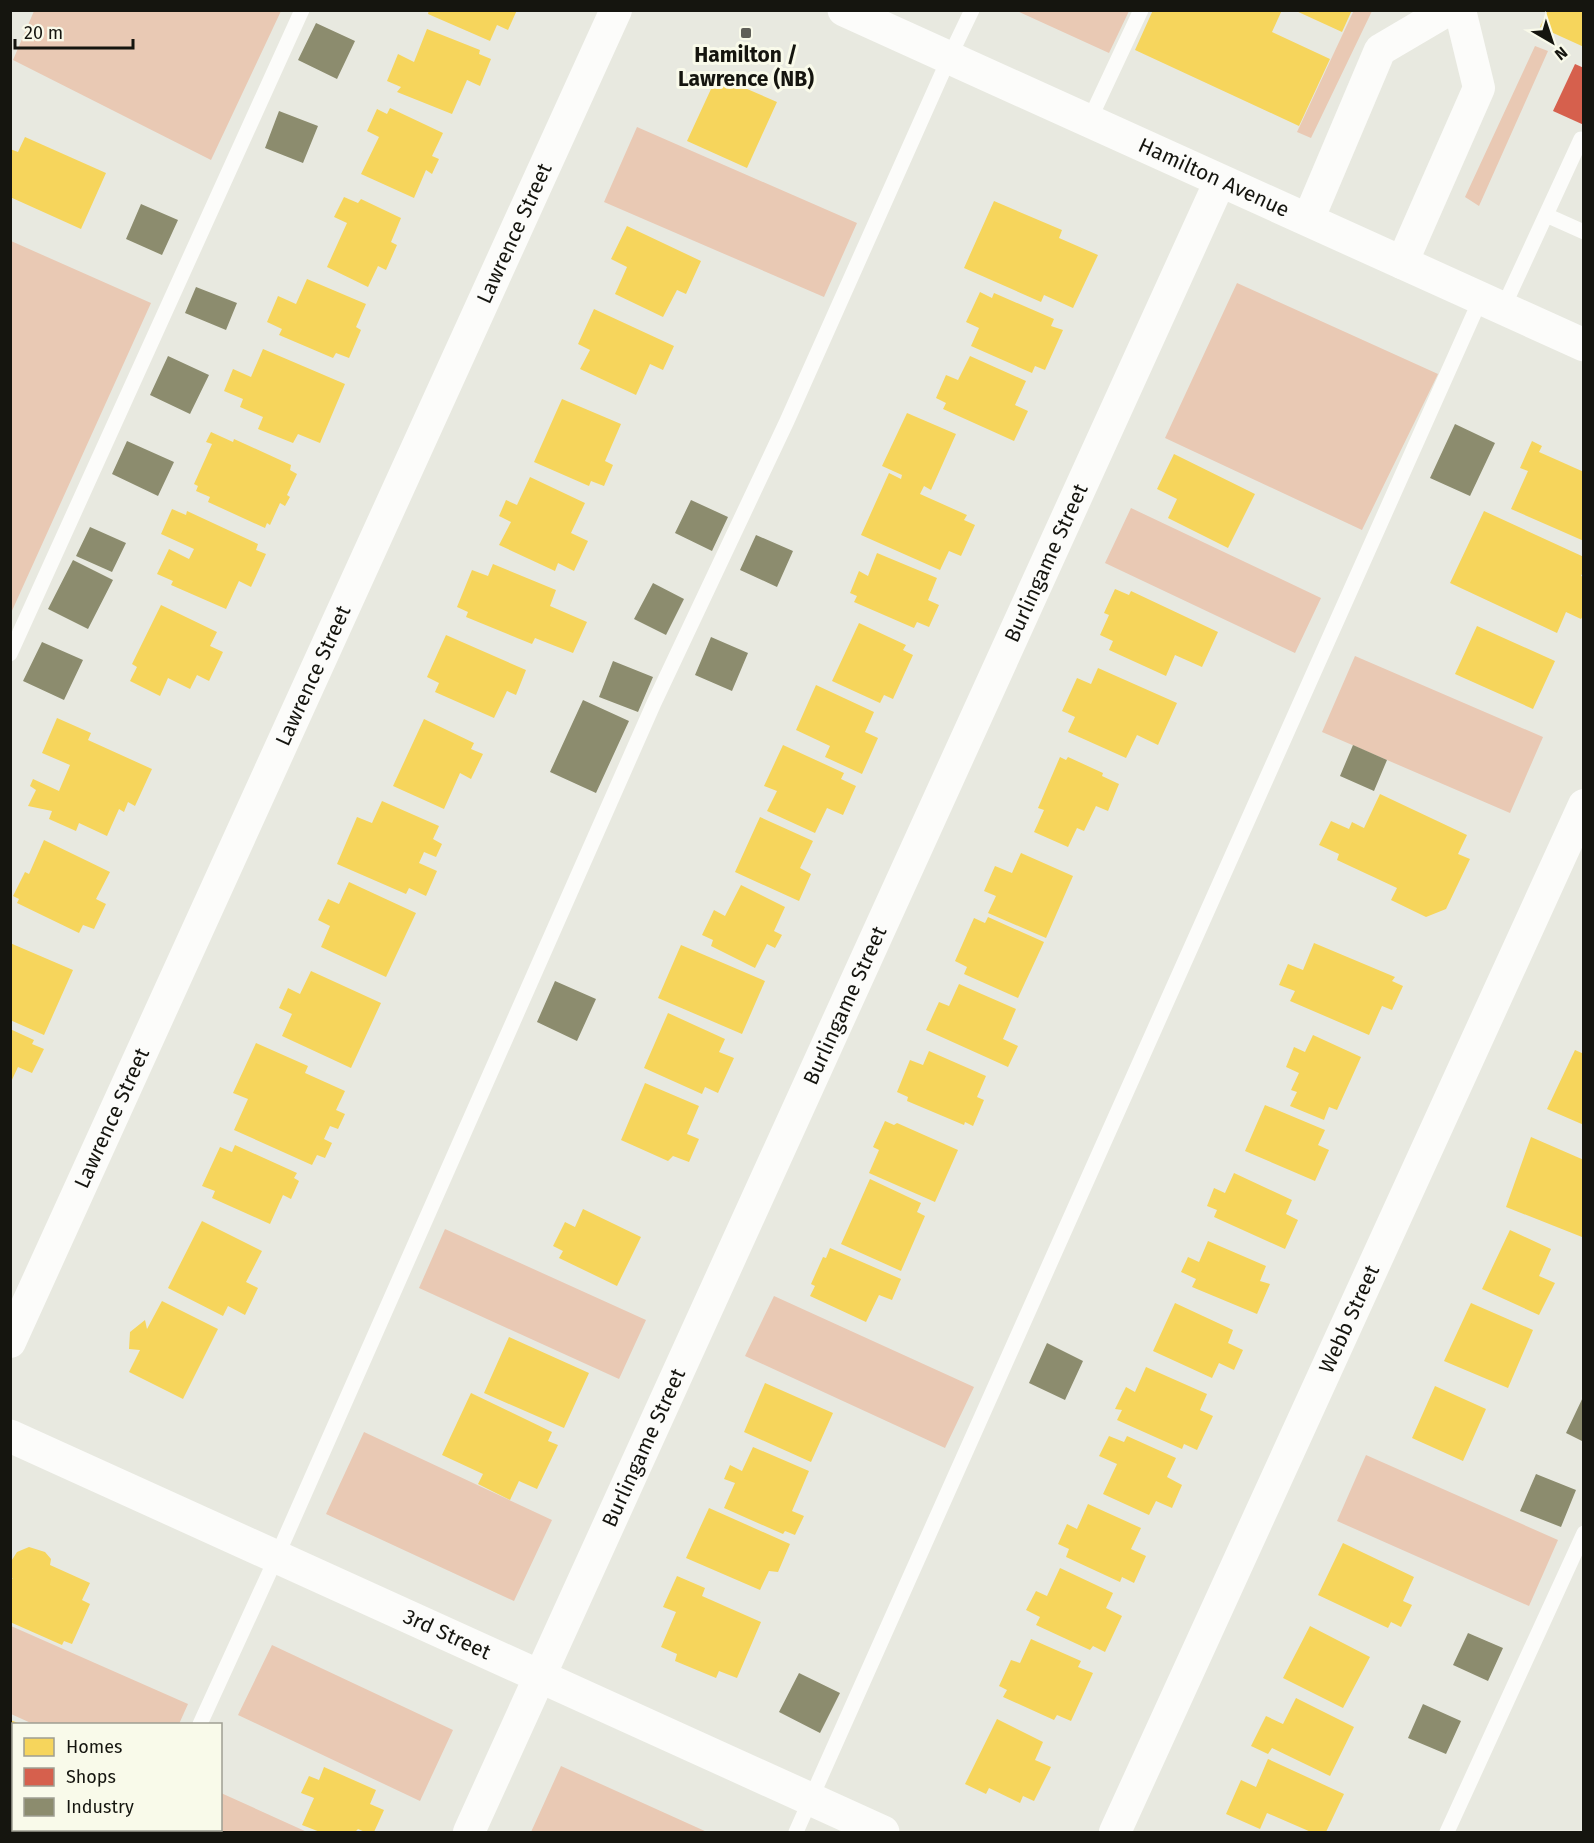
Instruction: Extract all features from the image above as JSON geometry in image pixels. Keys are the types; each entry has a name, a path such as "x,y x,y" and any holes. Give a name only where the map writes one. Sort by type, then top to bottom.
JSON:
{"street":[{"name":"Lawrence Street","path":"10,1342 616,10"},
{"name":"Hamilton Avenue","path":"844,10 1584,345"},
{"path":"1308,220 1380,50 1448,10"},
{"path":"1402,263 1479,88 1460,10"},
{"name":"Burlingame Street","path":"469,1833 1220,181"},
{"name":"Webb Street","path":"1115,1833 1584,805"},
{"name":"3rd Street","path":"10,1436 883,1833"}],"lane":[{"path":"10,654 302,10"},
{"path":"201,1723 654,703 787,421 948,58 972,10"},
{"path":"1089,122 1141,10"},
{"path":"796,1833 1492,303 1546,215 1581,139 1584,140"},
{"path":"1546,215 1584,232"},
{"path":"1447,1833 1584,1533"}],"shaded area":[{"path":"34,10 281,11 211,160 13,60"},
{"path":"1354,10 1372,11 1311,138 1297,132"},
{"path":"1017,11 1129,11 1109,53"},
{"path":"1535,46 1548,51 1479,206 1465,197"},
{"path":"637,127 857,223 824,297 604,202"},
{"path":"11,241 151,303 11,613"},
{"path":"1237,283 1438,374 1362,530 1165,438"},
{"path":"1131,508 1321,598 1295,653 1105,563"},
{"path":"1355,656 1543,737 1510,813 1322,732"},
{"path":"445,1229 646,1320 619,1379 419,1288"},
{"path":"774,1296 974,1387 945,1448 745,1356"},
{"path":"364,1432 552,1520 514,1601 326,1514"},
{"path":"1366,1455 1558,1540 1529,1606 1337,1521"},
{"path":"11,1626 188,1704 179,1723 31,1723 11,1714"},
{"path":"272,1645 453,1730 420,1801 238,1715"},
{"path":"561,1766 707,1832 531,1832"},
{"path":"222,1793 307,1832 185,1832 222,1831"}],"building: Homes":[{"path":"429,10 517,10 508,30 497,25 490,41 428,14"},
{"path":"1153,10 1282,10 1272,32 1330,59 1299,126 1135,50"},
{"path":"1294,10 1352,10 1342,32"},
{"path":"1548,10 1584,10 1584,47 1540,27"},
{"path":"427,29 480,50 479,54 491,59 480,86 467,80 452,114 397,92 401,87 387,81 398,54 414,62"},
{"path":"717,76 777,102 747,168 687,141"},
{"path":"390,108 443,133 432,156 439,159 432,174 426,170 414,198 361,174 379,137 367,131 377,109 387,114"},
{"path":"25,137 106,173 81,229 10,197 10,149 18,152"},
{"path":"344,197 358,203 361,199 401,218 391,242 397,245 386,270 378,266 368,287 327,267 347,223 334,217"},
{"path":"994,201 1062,230 1059,238 1098,255 1073,308 1044,295 1041,302 964,268"},
{"path":"627,226 701,261 686,294 677,290 663,317 615,294 627,267 611,259"},
{"path":"307,279 366,304 356,327 361,330 349,358 336,353 333,358 279,335 282,329 267,322 278,296 296,304"},
{"path":"980,292 992,298 994,293 1054,319 1051,326 1063,330 1045,370 1035,366 1032,373 971,346 979,328 966,322"},
{"path":"594,309 674,346 663,370 650,364 636,395 580,369 590,350 578,344"},
{"path":"263,349 345,384 320,443 298,434 293,443 258,429 263,417 240,407 243,399 224,391 233,369 251,377"},
{"path":"970,356 1026,381 1015,405 1028,411 1014,441 943,409 946,403 936,398 946,375 958,380"},
{"path":"562,399 621,424 605,461 613,465 604,486 591,481 589,486 534,462"},
{"path":"907,413 956,434 931,490 924,486 920,494 967,515 964,520 975,525 961,556 949,551 940,570 861,535 889,473 901,479 902,475 882,466"},
{"path":"211,432 233,442 234,439 291,465 290,470 297,474 287,495 290,497 285,506 280,503 270,525 267,523 265,528 208,502 210,497 196,491 198,486 194,484 212,444 206,442"},
{"path":"1532,441 1542,446 1539,452 1584,472 1584,541 1511,509 1528,471 1520,468"},
{"path":"1174,454 1255,494 1228,548 1168,518 1177,499 1157,489"},
{"path":"530,477 585,503 571,533 588,541 574,571 558,563 555,571 499,545 511,522 499,516 506,500 517,505"},
{"path":"172,509 186,515 187,511 258,544 256,550 266,554 251,587 239,581 226,609 171,585 173,581 157,574 169,549 189,559 194,549 161,534"},
{"path":"1484,511 1584,557 1584,570 1581,576 1584,577 1584,614 1581,619 1566,612 1557,633 1450,583"},
{"path":"877,553 937,578 928,600 939,605 929,627 917,622 914,628 854,602 857,596 850,593 859,571 868,576"},
{"path":"493,564 556,590 550,606 587,622 573,653 535,638 532,644 466,617 468,612 457,607 472,570 488,576"},
{"path":"1115,589 1129,595 1131,591 1218,632 1202,667 1175,655 1166,676 1109,650 1113,641 1100,635 1109,615 1104,613"},
{"path":"161,605 217,632 210,646 223,652 209,681 197,675 190,689 168,678 160,696 130,681 137,667 132,664"},
{"path":"859,623 906,645 903,650 913,655 893,699 884,695 880,703 832,681"},
{"path":"1477,626 1555,661 1533,709 1455,674"},
{"path":"446,635 526,670 516,695 507,691 494,718 435,692 439,683 427,677"},
{"path":"1098,668 1177,703 1158,745 1137,735 1126,758 1068,732 1075,717 1062,711 1077,678 1091,684"},
{"path":"816,685 874,712 865,732 878,738 862,774 825,757 830,746 796,730"},
{"path":"57,718 91,733 88,740 152,769 135,806 128,802 124,812 119,809 107,836 79,823 76,831 49,819 52,811 28,806 36,790 30,786 33,779 59,791 70,765 42,753"},
{"path":"424,719 474,743 471,749 483,754 471,779 460,773 444,809 393,786"},
{"path":"783,745 844,773 841,779 856,786 843,815 827,808 815,833 767,811 777,791 764,786"},
{"path":"1060,757 1066,760 1068,757 1103,773 1102,776 1119,784 1108,811 1096,806 1084,831 1077,828 1068,847 1034,832 1044,810 1038,808"},
{"path":"1380,794 1467,835 1458,854 1470,859 1446,909 1426,917 1391,900 1397,888 1337,860 1339,854 1319,845 1331,821 1349,829 1352,822 1364,828"},
{"path":"382,801 439,826 433,839 442,844 436,857 424,852 419,863 437,871 426,896 409,888 406,894 337,864 357,817 372,823"},
{"path":"760,817 813,841 800,868 811,874 799,901 735,872"},
{"path":"44,840 110,872 96,899 106,904 94,929 83,925 79,933 17,903 19,899 13,896 25,872 29,874"},
{"path":"1021,853 1073,876 1046,938 988,913 996,896 984,891 995,866 1012,873"},
{"path":"349,882 416,913 386,977 321,947 330,926 318,920 328,899 339,904"},
{"path":"741,885 785,907 774,931 782,935 775,948 767,944 755,968 711,946 713,940 702,935 714,910 725,916"},
{"path":"988,917 1044,942 1018,998 964,974 967,967 955,961 974,918 985,923"},
{"path":"10,943 73,970 44,1035 10,1020"},
{"path":"1314,943 1395,977 1392,981 1403,986 1392,1010 1382,1006 1369,1035 1290,1001 1295,991 1279,985 1288,964 1303,970"},
{"path":"681,945 765,981 742,1034 658,998"},
{"path":"311,971 381,1003 351,1068 282,1036 292,1014 279,1008 288,988 300,994"},
{"path":"959,984 1016,1009 1003,1039 1018,1046 1008,1067 926,1030 939,1002 949,1006"},
{"path":"668,1013 725,1039 719,1052 734,1058 718,1093 705,1087 702,1094 644,1068"},
{"path":"10,1029 34,1040 32,1044 44,1049 32,1073 18,1067 10,1084"},
{"path":"1313,1035 1361,1057 1337,1110 1329,1107 1324,1120 1290,1106 1297,1092 1291,1090 1299,1073 1286,1067 1294,1047 1305,1052"},
{"path":"256,1043 308,1066 305,1073 345,1091 336,1110 345,1114 338,1129 330,1126 324,1139 332,1143 325,1158 317,1155 312,1165 234,1130 248,1099 233,1093"},
{"path":"1575,1050 1584,1054 1584,1125 1547,1109"},
{"path":"929,1051 986,1076 977,1097 984,1100 973,1126 965,1122 964,1125 907,1101 908,1097 897,1092 910,1060 923,1065"},
{"path":"645,1083 699,1106 687,1134 699,1139 689,1162 673,1156 668,1161 621,1140"},
{"path":"1265,1105 1325,1130 1318,1145 1329,1150 1315,1181 1245,1151"},
{"path":"885,1121 894,1125 897,1123 958,1150 935,1202 869,1173 879,1150 873,1147"},
{"path":"1531,1137 1584,1160 1584,1232 1582,1237 1506,1207"},
{"path":"235,1145 297,1173 294,1178 299,1181 291,1199 283,1195 270,1224 212,1198 215,1191 202,1186 220,1147 232,1152"},
{"path":"1234,1173 1292,1200 1286,1214 1298,1220 1285,1249 1214,1217 1217,1210 1207,1206 1214,1188 1225,1193"},
{"path":"870,1179 921,1203 917,1212 925,1216 901,1271 841,1244"},
{"path":"583,1209 641,1237 617,1286 559,1258 563,1251 553,1246 565,1222 575,1227"},
{"path":"202,1221 262,1251 246,1282 258,1288 245,1315 228,1306 223,1316 168,1288"},
{"path":"1510,1230 1551,1249 1539,1276 1555,1283 1539,1315 1482,1289"},
{"path":"1208,1241 1266,1266 1260,1281 1270,1284 1257,1314 1192,1287 1196,1279 1181,1272 1188,1257 1199,1262"},
{"path":"830,1248 901,1279 892,1300 879,1295 866,1322 810,1296 815,1286 811,1284 823,1257 826,1258"},
{"path":"162,1301 218,1329 183,1399 129,1372 140,1350 129,1349 130,1332 145,1320 147,1329"},
{"path":"1175,1303 1233,1330 1228,1343 1243,1350 1234,1370 1219,1363 1212,1378 1153,1351"},
{"path":"1471,1303 1533,1330 1508,1388 1444,1361"},
{"path":"509,1337 589,1373 564,1428 484,1393"},
{"path":"1146,1367 1207,1394 1200,1410 1213,1416 1197,1450 1184,1444 1182,1449 1117,1420 1122,1410 1115,1409 1126,1387 1135,1392"},
{"path":"765,1383 833,1413 811,1462 744,1432"},
{"path":"1435,1386 1486,1409 1463,1461 1412,1438"},
{"path":"471,1393 552,1432 548,1441 558,1445 537,1489 519,1481 510,1500 478,1484 483,1474 442,1455"},
{"path":"1109,1436 1124,1442 1127,1436 1176,1458 1167,1477 1182,1485 1172,1508 1156,1501 1149,1515 1103,1494 1117,1464 1099,1456"},
{"path":"753,1447 809,1471 792,1511 804,1516 795,1535 785,1531 783,1534 724,1508 735,1483 724,1479 730,1465 742,1471"},
{"path":"1088,1504 1141,1528 1131,1549 1146,1556 1134,1583 1122,1577 1120,1582 1066,1557 1069,1549 1058,1544 1067,1524 1077,1529"},
{"path":"709,1508 790,1544 778,1572 769,1571 760,1590 686,1558"},
{"path":"1343,1543 1414,1577 1403,1601 1412,1605 1401,1627 1391,1622 1388,1628 1318,1595"},
{"path":"29,1547 45,1552 51,1559 50,1565 90,1583 82,1600 90,1604 72,1644 64,1641 62,1645 10,1622 10,1578 13,1579 10,1575 10,1563 17,1552"},
{"path":"1060,1568 1113,1593 1106,1608 1122,1616 1105,1652 1093,1646 1090,1650 1036,1625 1040,1617 1026,1610 1036,1591 1047,1596"},
{"path":"677,1576 705,1588 702,1596 761,1622 737,1678 719,1671 716,1678 675,1661 677,1654 661,1647 676,1612 663,1607"},
{"path":"1310,1626 1370,1657 1343,1708 1283,1678"},
{"path":"1031,1639 1081,1661 1078,1667 1093,1673 1071,1721 1057,1715 1054,1720 1003,1697 1007,1690 999,1686 1011,1660 1020,1663"},
{"path":"1296,1698 1354,1727 1330,1776 1272,1748 1268,1754 1251,1746 1266,1716 1283,1724"},
{"path":"997,1719 1043,1742 1035,1760 1051,1767 1034,1801 1023,1796 1020,1803 989,1788 986,1794 965,1784"},
{"path":"10,1720 18,1723 12,1723 12,1784 10,1787"},
{"path":"1268,1759 1344,1794 1326,1832 1311,1832 1267,1813 1260,1829 1226,1814 1241,1780 1256,1787"},
{"path":"324,1767 376,1790 370,1804 384,1810 374,1832 358,1829 355,1832 320,1832 302,1825 314,1798 301,1793 309,1776 319,1780"}],"building: Shops":[{"path":"1575,64 1584,68 1584,125 1553,111"}],"building: Industry":[{"path":"316,23 355,41 337,79 298,60"},
{"path":"279,111 318,126 303,163 265,148"},
{"path":"141,204 178,220 162,255 126,239"},
{"path":"196,287 237,303 226,330 185,313"},
{"path":"168,356 209,375 190,414 150,395"},
{"path":"1455,424 1495,443 1470,496 1430,478"},
{"path":"127,441 174,462 158,496 112,474"},
{"path":"691,500 728,517 712,551 675,533"},
{"path":"90,527 126,543 112,572 76,556"},
{"path":"756,535 793,551 777,587 740,570"},
{"path":"73,560 113,580 88,629 48,609"},
{"path":"653,583 684,599 666,635 634,619"},
{"path":"711,637 748,653 732,691 695,675"},
{"path":"42,642 83,660 64,700 23,681"},
{"path":"613,661 653,677 638,712 599,697"},
{"path":"583,700 629,721 596,793 550,772"},
{"path":"1353,745 1387,760 1374,791 1340,776"},
{"path":"555,981 596,999 577,1041 537,1022"},
{"path":"1047,1343 1083,1361 1065,1400 1029,1383"},
{"path":"1584,1395 1584,1442 1566,1433"},
{"path":"1536,1474 1576,1490 1561,1527 1520,1511"},
{"path":"1468,1633 1503,1648 1488,1681 1453,1665"},
{"path":"799,1673 840,1693 820,1733 779,1712"},
{"path":"1423,1704 1461,1721 1446,1754 1408,1738"}],"place":[{"name":"Hamilton / Lawrence (NB)","path":"746,33"}]}
